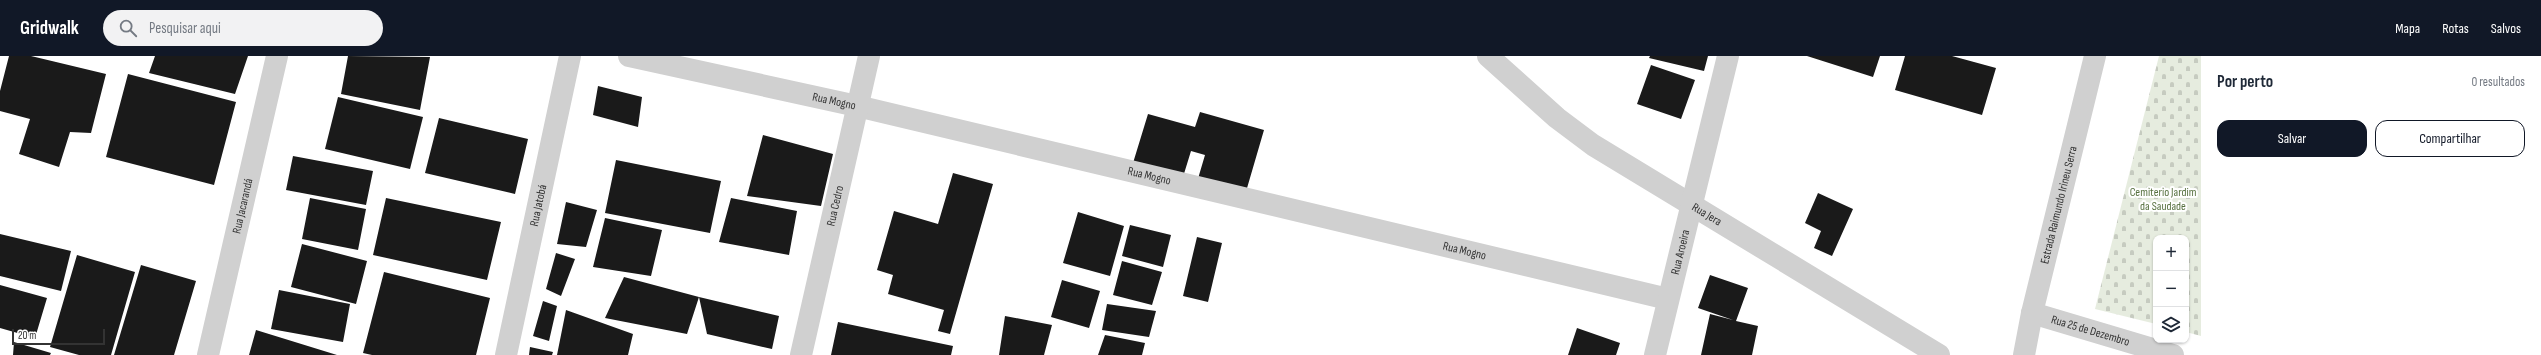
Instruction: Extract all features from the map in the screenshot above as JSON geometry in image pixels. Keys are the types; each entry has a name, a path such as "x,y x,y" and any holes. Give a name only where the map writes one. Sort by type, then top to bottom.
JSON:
{"street":[{"name":"Rua Jacarandá","path":"208,355 277,56"},
{"name":"Rua Jatobá","path":"506,355 570,56"},
{"name":"Rua Mogno","path":"629,56 858,106 1668,299"},
{"name":"Rua Cedro","path":"801,355 869,56"},
{"name":"Rua Jera","path":"1488,56 1557,118 1593,145 1939,355"},
{"name":"Rua Aroeira","path":"1655,355 1728,56"},
{"name":"Estrada Raimundo Irineu Serra","path":"2024,355 2032,313 2095,56"},
{"name":"Rua 25 de Dezembro","path":"2032,313 2173,355"}],"green space":[{"name":"Cemiterio Jardim da Saudade","path":"2159,56 2201,56 2201,336 2189,333 2189,235 2153,235 2153,323 2095,309"}],"building":[{"path":"9,56 31,56 106,74 91,133 70,132 59,167 19,154 30,119 0,111 0,91"},
{"path":"155,56 248,56 235,94 149,73"},
{"path":"348,56 430,57 420,110 341,94"},
{"path":"1650,56 1708,56 1704,71 1649,58"},
{"path":"1807,56 1880,56 1873,77"},
{"path":"1905,56 1952,56 1996,68 1982,115 1895,90"},
{"path":"1651,65 1695,80 1681,119 1637,104"},
{"path":"128,74 236,102 214,185 106,157"},
{"path":"598,86 642,97 638,127 593,115"},
{"path":"338,97 423,117 410,169 325,149"},
{"path":"1200,112 1264,130 1245,195 1197,182 1205,155 1191,151 1183,177 1133,163 1148,114 1195,127"},
{"path":"439,118 528,139 515,194 425,173"},
{"path":"763,135 833,154 821,206 747,196"},
{"path":"293,156 373,171 366,205 286,190"},
{"path":"616,160 721,181 710,233 605,213"},
{"path":"953,173 993,184 950,334 938,331 944,310 888,294 893,275 877,270 894,211 938,224"},
{"path":"1818,193 1853,209 1832,256 1814,248 1821,231 1805,223"},
{"path":"310,198 366,209 358,250 302,239"},
{"path":"386,198 501,222 487,280 373,255"},
{"path":"731,198 797,211 789,255 719,242"},
{"path":"566,202 597,210 586,247 557,244"},
{"path":"1078,212 1124,226 1110,276 1063,263"},
{"path":"605,218 662,230 651,276 593,267"},
{"path":"1130,225 1171,235 1163,267 1122,256"},
{"path":"0,234 71,251 61,291 0,276"},
{"path":"1197,237 1222,243 1208,302 1183,296"},
{"path":"302,244 367,261 356,304 291,287"},
{"path":"556,253 575,259 561,296 546,289"},
{"path":"77,255 135,272 111,355 79,355 50,347"},
{"path":"1122,261 1162,272 1152,305 1113,295"},
{"path":"141,265 196,281 174,355 114,355"},
{"path":"384,272 490,298 476,355 372,355 363,353"},
{"path":"1710,275 1748,288 1736,321 1758,326 1752,355 1701,355 1710,314 1733,320 1698,308"},
{"path":"624,277 699,297 687,334 605,318"},
{"path":"1062,280 1100,291 1089,328 1051,317"},
{"path":"0,285 47,298 35,338 0,328"},
{"path":"279,290 350,304 343,342 271,329"},
{"path":"699,297 779,316 772,349 707,334"},
{"path":"543,301 557,306 549,341 533,336"},
{"path":"1107,304 1156,311 1149,337 1102,330"},
{"path":"566,310 633,334 628,355 557,355"},
{"path":"1005,316 1052,325 1044,355 999,355"},
{"path":"838,322 953,346 951,355 831,355"},
{"path":"1577,328 1620,343 1616,355 1568,355"},
{"path":"256,330 337,355 249,355"},
{"path":"1105,335 1145,343 1142,355 1098,355"},
{"path":"14,342 51,353 50,355 13,355"},
{"path":"530,347 553,352 552,355 529,355"}]}
